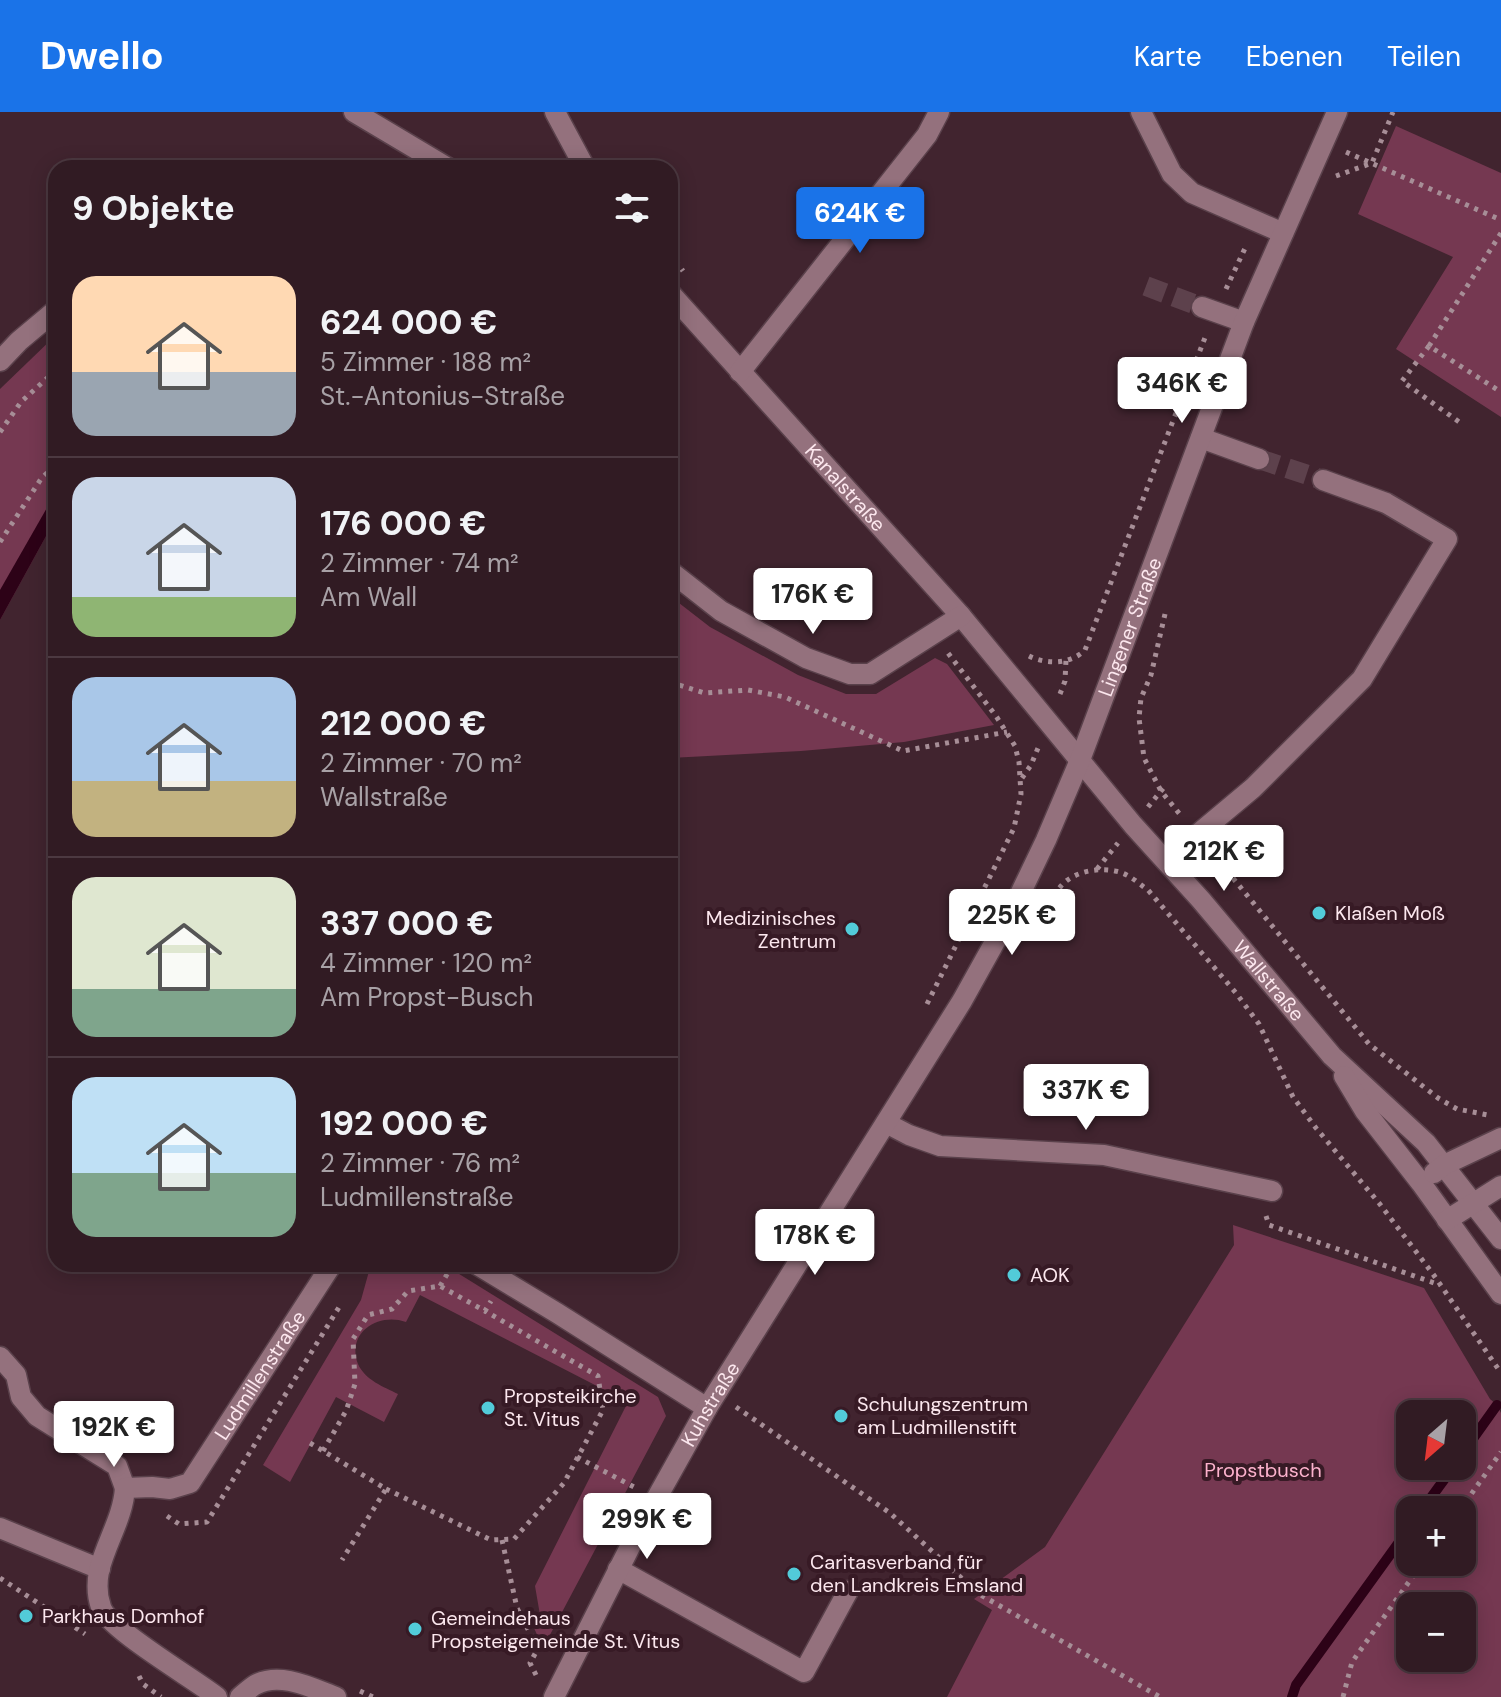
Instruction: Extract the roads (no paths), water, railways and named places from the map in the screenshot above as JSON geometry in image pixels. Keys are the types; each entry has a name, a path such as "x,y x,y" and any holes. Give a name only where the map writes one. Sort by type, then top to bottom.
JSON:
{"street":[{"path":"354,112 435,160"},
{"path":"555,112 581,160"},
{"path":"740,372 927,135 939,112"},
{"path":"1141,112 1172,174 1192,193 1283,233"},
{"name":"Lingener Straße","path":"886,1123 962,1001 1011,913 1046,840 1080,760 1244,322 1337,112"},
{"name":"Kanalstraße","path":"678,302 961,616 1080,760"},
{"path":"1202,307 1244,322"},
{"path":"0,361 48,317"},
{"path":"1201,438 1259,459"},
{"path":"1167,860 1253,788 1362,679 1447,539 1386,503 1323,480"},
{"path":"678,577 721,611 806,658 850,674 870,674 961,616"},
{"name":"Wallstraße","path":"1080,760 1332,1056 1426,1143 1501,1239"},
{"name":"Wallstraße","path":"1332,1056 1365,1111 1501,1294"},
{"path":"886,1123 940,1146 1104,1155 1266,1190"},
{"name":"Kuhstraße","path":"554,1697 618,1569 711,1400 886,1123"},
{"path":"1421,1183 1444,1165 1501,1138"},
{"path":"1447,1220 1501,1186"},
{"name":"Ludmillenstraße","path":"125,1488 170,1489 190,1483 327,1272"},
{"path":"489,1272 711,1400"},
{"path":"0,1357 16,1375 21,1397 37,1416 117,1466 125,1488 124,1504 100,1569 101,1610 132,1638 217,1697"},
{"path":"0,1528 100,1569"},
{"path":"618,1569 804,1672 848,1591"},
{"path":"240,1697 257,1684 272,1681 293,1681 336,1697"}],"waterway":[{"path":"1476,1434 1497,1405"},
{"path":"1432,1496 1444,1480"},
{"path":"1292,1697 1296,1685 1396,1546"}],"tunnel":[{"path":"1146,286 1202,307"},
{"path":"1259,459 1323,480"}],"place":[{"name":"Klaßen Moß","path":"1319,913"},
{"name":"Medizinisches Zentrum","path":"852,929"},
{"name":"AOK","path":"1014,1275"},
{"name":"Propsteikirche St. Vitus","path":"488,1408"},
{"name":"Schulungszentrum am Ludmillenstift","path":"841,1416"},
{"name":"Caritasverband für den Landkreis Emsland","path":"794,1574"},
{"name":"Parkhaus Domhof","path":"26,1616"},
{"name":"Gemeindehaus Propsteigemeinde St. Vitus","path":"415,1629"}],"park label":[{"name":"Propstbusch","path":"1263,1470"}]}
